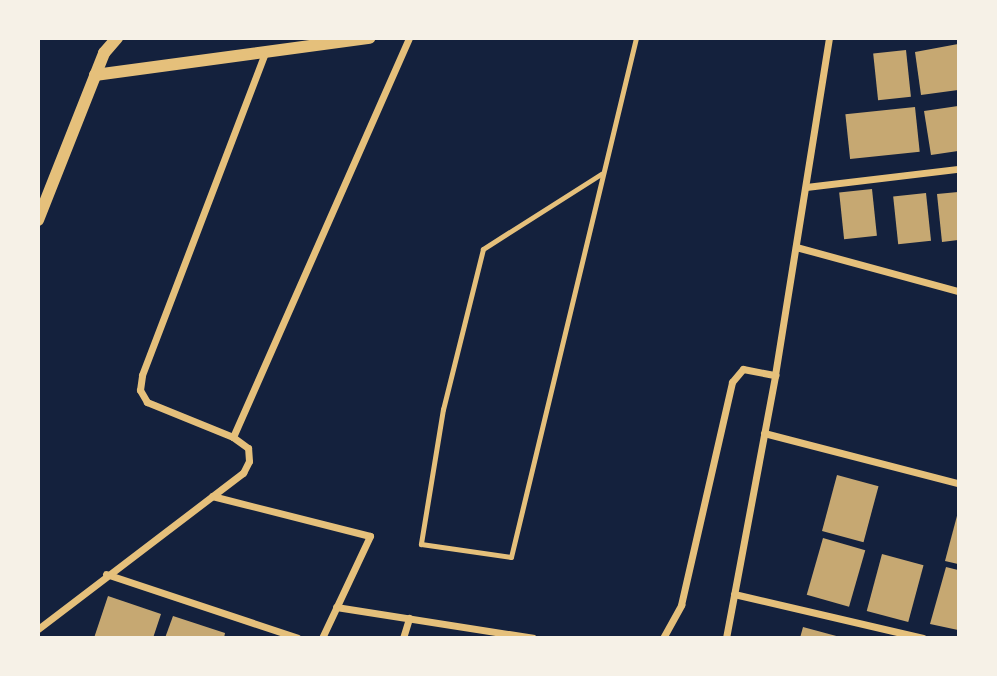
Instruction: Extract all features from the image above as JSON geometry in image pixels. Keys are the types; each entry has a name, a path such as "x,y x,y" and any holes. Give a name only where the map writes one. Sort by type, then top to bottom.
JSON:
{"street":[{"path":"38,220 104,53 106,38"},
{"path":"104,53 117,38"},
{"path":"95,75 370,38"},
{"path":"233,437 410,38"},
{"path":"726,638 775,375 829,38"},
{"path":"39,632 106,574 243,472 249,461 248,448 233,437 147,402 140,390 142,375 266,51"},
{"path":"806,187 958,169"},
{"path":"796,247 958,291"},
{"path":"663,638 681,606 732,382 743,369 775,375"},
{"path":"764,433 958,483"},
{"path":"212,496 370,536 322,638"},
{"path":"106,574 298,638"},
{"path":"734,594 923,638"},
{"path":"336,607 533,638"},
{"path":"403,638 409,618"}],"lane":[{"path":"601,174 483,249 443,409 421,544 511,557 601,174 636,38"}],"building":[{"path":"958,44 958,90 921,95 915,52"},
{"path":"906,50 911,97 878,100 873,53"},
{"path":"958,106 958,151 931,155 924,111"},
{"path":"915,107 920,152 850,159 845,114"},
{"path":"872,189 877,236 844,239 839,192"},
{"path":"958,192 958,240 942,242 937,194"},
{"path":"926,193 931,241 898,244 893,196"},
{"path":"837,475 879,486 864,542 822,531"},
{"path":"958,512 958,564 945,561"},
{"path":"823,538 865,550 849,607 807,595"},
{"path":"882,554 924,565 908,622 867,611"},
{"path":"946,567 958,570 958,630 930,624"},
{"path":"108,596 161,614 153,638 94,638"},
{"path":"173,616 225,633 224,638 165,638"},
{"path":"803,627 840,637 840,638 800,638"}]}
